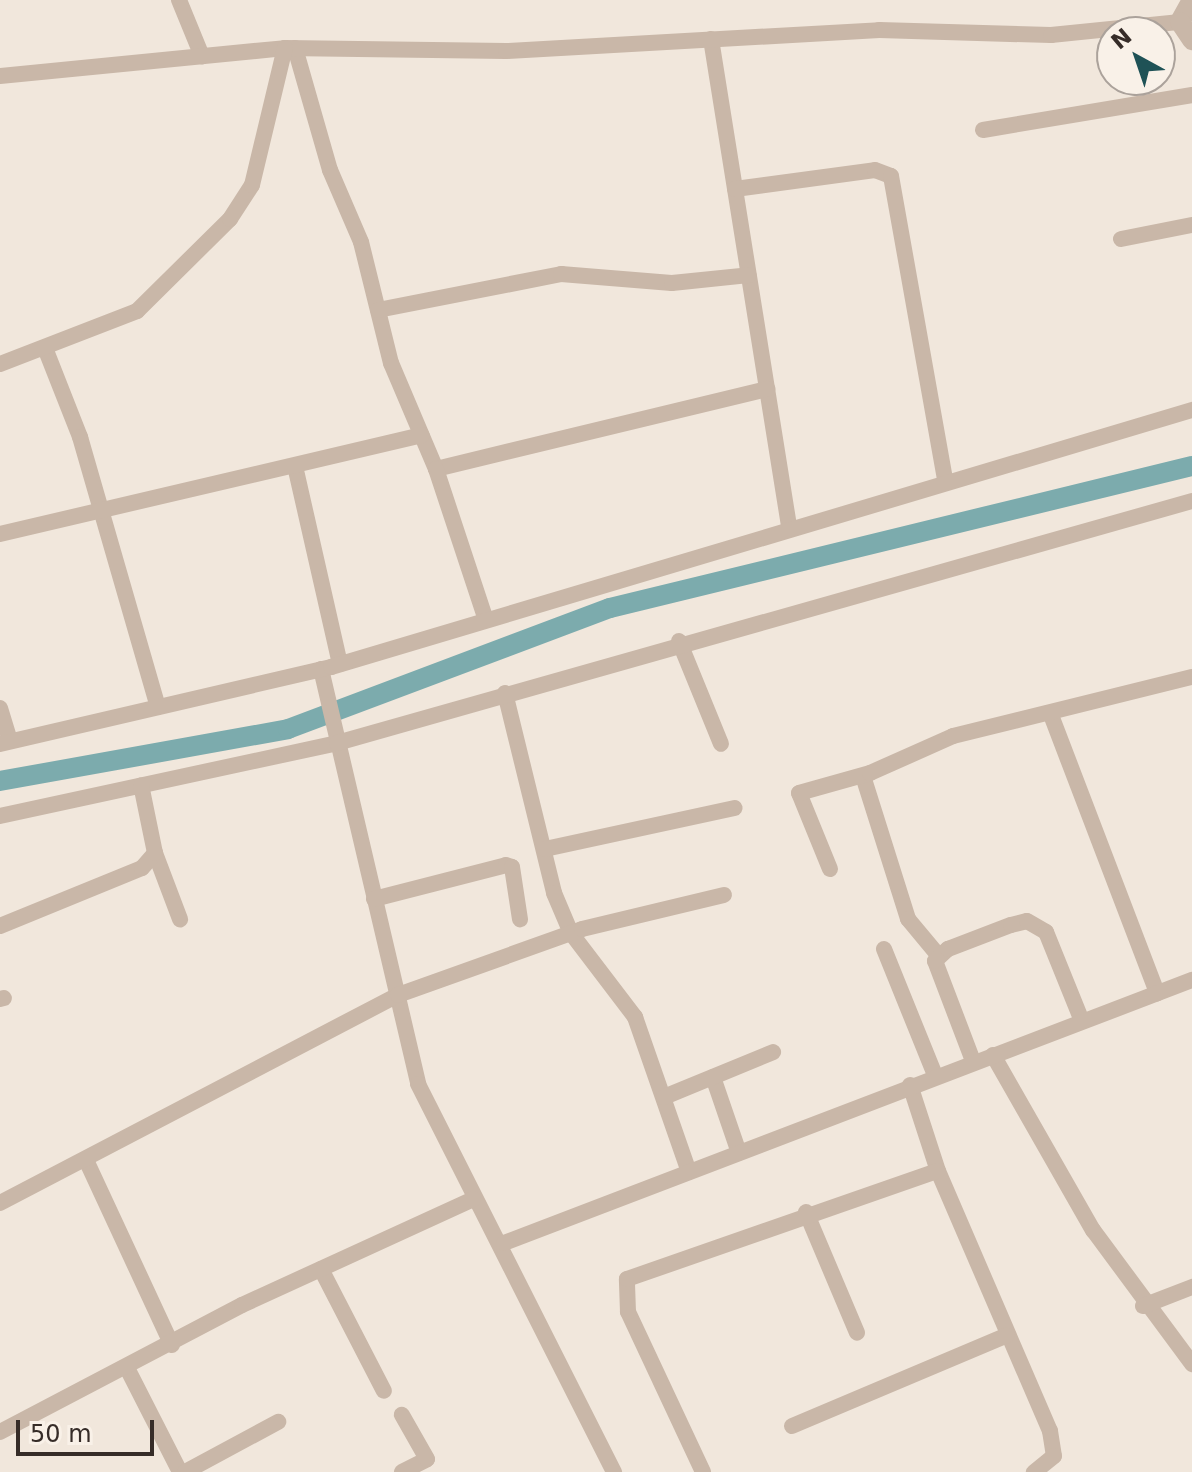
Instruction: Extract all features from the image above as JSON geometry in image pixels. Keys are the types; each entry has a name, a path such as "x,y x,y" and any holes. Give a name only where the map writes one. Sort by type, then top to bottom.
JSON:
{"street":[{"path":"179,0 202,56"},
{"path":"1180,22 1192,0"},
{"path":"0,76 290,48 506,51 966,28 1051,35 1180,22"},
{"path":"1180,22 1192,40"},
{"path":"711,39 789,528"},
{"path":"290,48 486,620"},
{"path":"0,364 137,311 242,204 290,48"},
{"path":"983,130 1192,95"},
{"path":"735,189 875,170 891,176 945,479"},
{"path":"1121,239 1192,225"},
{"path":"378,310 561,274 672,283 749,275"},
{"path":"45,348 104,513 158,707"},
{"path":"436,469 767,389"},
{"path":"0,708 5,742 321,669 945,479 1192,410"},
{"path":"0,534 104,513 422,435"},
{"path":"295,466 340,664"},
{"path":"0,816 336,738 1192,501"},
{"path":"679,641 721,744"},
{"path":"321,669 418,1084 473,1199 504,1243 614,1472"},
{"path":"830,869 799,793 863,776 953,736 1051,715 1192,677"},
{"path":"505,693 545,849 571,933 635,1017 689,1172"},
{"path":"1051,715 1157,993"},
{"path":"863,776 908,919 938,955 973,1061"},
{"path":"141,785 155,853 180,919"},
{"path":"545,849 735,808"},
{"path":"0,926 117,881 155,853"},
{"path":"374,899 506,865 512,867 520,919"},
{"path":"0,1203 398,995 571,933 724,895"},
{"path":"938,955 1011,925 1037,924 1082,1021"},
{"path":"884,949 935,1075"},
{"path":"504,1243 935,1075 1192,980"},
{"path":"664,1097 773,1052"},
{"path":"993,1055 1143,1306 1192,1364"},
{"path":"713,1077 739,1153"},
{"path":"910,1085 938,1171 1053,1444 1054,1456 1034,1472"},
{"path":"86,1160 172,1345"},
{"path":"703,1472 628,1312 627,1279 806,1212 938,1171"},
{"path":"0,1432 321,1269 473,1199"},
{"path":"806,1212 857,1333"},
{"path":"321,1269 384,1391"},
{"path":"1143,1306 1192,1287"},
{"path":"792,1426 1007,1335"},
{"path":"127,1368 182,1472 278,1422"},
{"path":"402,1415 427,1459 402,1472"}],"waterway":[{"path":"0,781 288,729 610,608 1192,466"}]}
